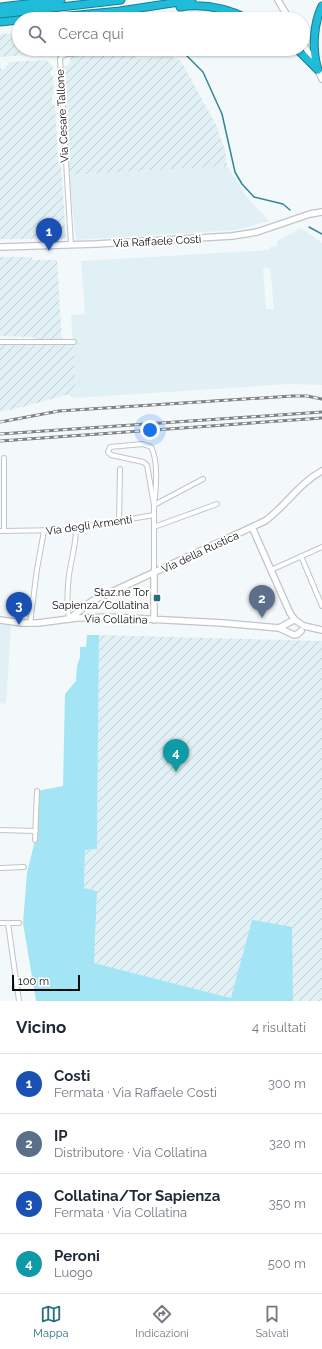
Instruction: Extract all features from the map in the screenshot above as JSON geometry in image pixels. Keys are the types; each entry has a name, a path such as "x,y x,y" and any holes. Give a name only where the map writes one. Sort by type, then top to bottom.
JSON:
{"highway":[{"path":"0,7 61,0"},
{"path":"17,12 121,0"},
{"path":"113,12 192,0"},
{"path":"144,12 196,5 223,9 231,12"},
{"path":"318,70 315,52 315,30 316,22 322,6"},
{"path":"0,14 12,13"},
{"path":"0,22 12,21"},
{"path":"304,56 318,70"}],"street":[{"path":"278,0 285,12"},
{"path":"310,55 322,79"},
{"name":"Via Cesare Tallone","path":"62,56 60,59 70,245"},
{"name":"Via Raffaele Costi","path":"0,247 70,245 232,236 260,231 310,214 322,208"},
{"name":"Via Raffaele Costi","path":"310,214 322,212"},
{"path":"0,342 74,342"},
{"path":"154,505 147,465 142,462 111,455 108,453 110,447 144,444 151,447 154,454 156,488 154,505 154,620"},
{"path":"2,531 4,458"},
{"path":"119,521 120,470"},
{"name":"Via della Rustica","path":"69,619 92,601 252,527 271,516 301,485 322,471"},
{"path":"154,505 203,479"},
{"path":"154,527 217,504"},
{"name":"Via degli Armenti","path":"2,531 76,529 154,515"},
{"path":"252,527 290,613 298,622 312,629"},
{"path":"69,619 67,605 68,584 75,546 76,529"},
{"path":"30,624 37,569 44,531"},
{"path":"271,570 322,547"},
{"path":"301,556 322,606"},
{"path":"290,613 288,632 297,635 301,631 312,629 322,630"},
{"name":"Via Collatina","path":"0,620 30,624 69,619 104,617 223,623 279,628 288,632"},
{"path":"288,623 298,622"},
{"path":"298,622 301,631"},
{"name":"Via Collatina","path":"279,628 288,623"},
{"path":"35,840 38,792"},
{"path":"0,830 36,831"},
{"path":"0,868 24,867"},
{"path":"0,923 19,922"},
{"path":"8,923 19,1001"}],"shaded area":[{"path":"12,33 12,56 14,56 0,57 0,34"},
{"path":"72,56 136,56 137,59 170,56 181,61 216,125 225,150 227,166 69,175 63,67 69,64"},
{"path":"0,60 1,70 5,69 9,62 46,60 52,65 53,69 51,71 51,75 53,76 54,94 52,95 52,103 55,105 58,161 61,165 66,239 0,239"},
{"path":"227,166 247,197 269,221 236,230 76,240 69,175"},
{"path":"301,228 322,243 322,385 289,384 76,398 70,396 68,392 76,390 71,315 85,314 81,261 270,250 270,247 277,246 277,241","holes":["263,268 270,268 274,309 266,309"]},
{"path":"0,257 32,257 33,260 57,260 62,341 35,340 33,337 0,336"},
{"path":"73,343 76,390 69,392 69,394 0,412 0,344"},
{"path":"0,624 11,626 6,704 0,703"},
{"path":"87,635 99,635 97,849 85,850 84,888 97,891 94,963 231,998 252,920 292,927 293,1001 36,1001 23,923 27,873 35,840 37,791 63,786 65,694 76,681 80,647 86,647"},
{"path":"99,635 322,641 322,1001 293,1001 252,920 232,998 94,963 97,891 84,888 85,850 97,849"}],"waterway":[{"path":"187,56 203,72 222,114 235,172 242,184 254,197 283,204 290,210"},
{"path":"309,227 322,234"}],"railway":[{"path":"0,422 59,411 293,396 307,396 322,399"},
{"path":"0,434 322,412"},
{"path":"0,441 322,418"}],"place":[{"name":"Costi","path":"49,251"},
{"name":"Staz.ne Tor Sapienza/Collatina","path":"157,598"},
{"name":"IP","path":"262,618"},
{"name":"Collatina/Tor Sapienza","path":"19,625"},
{"name":"Peroni","path":"176,772"}]}
